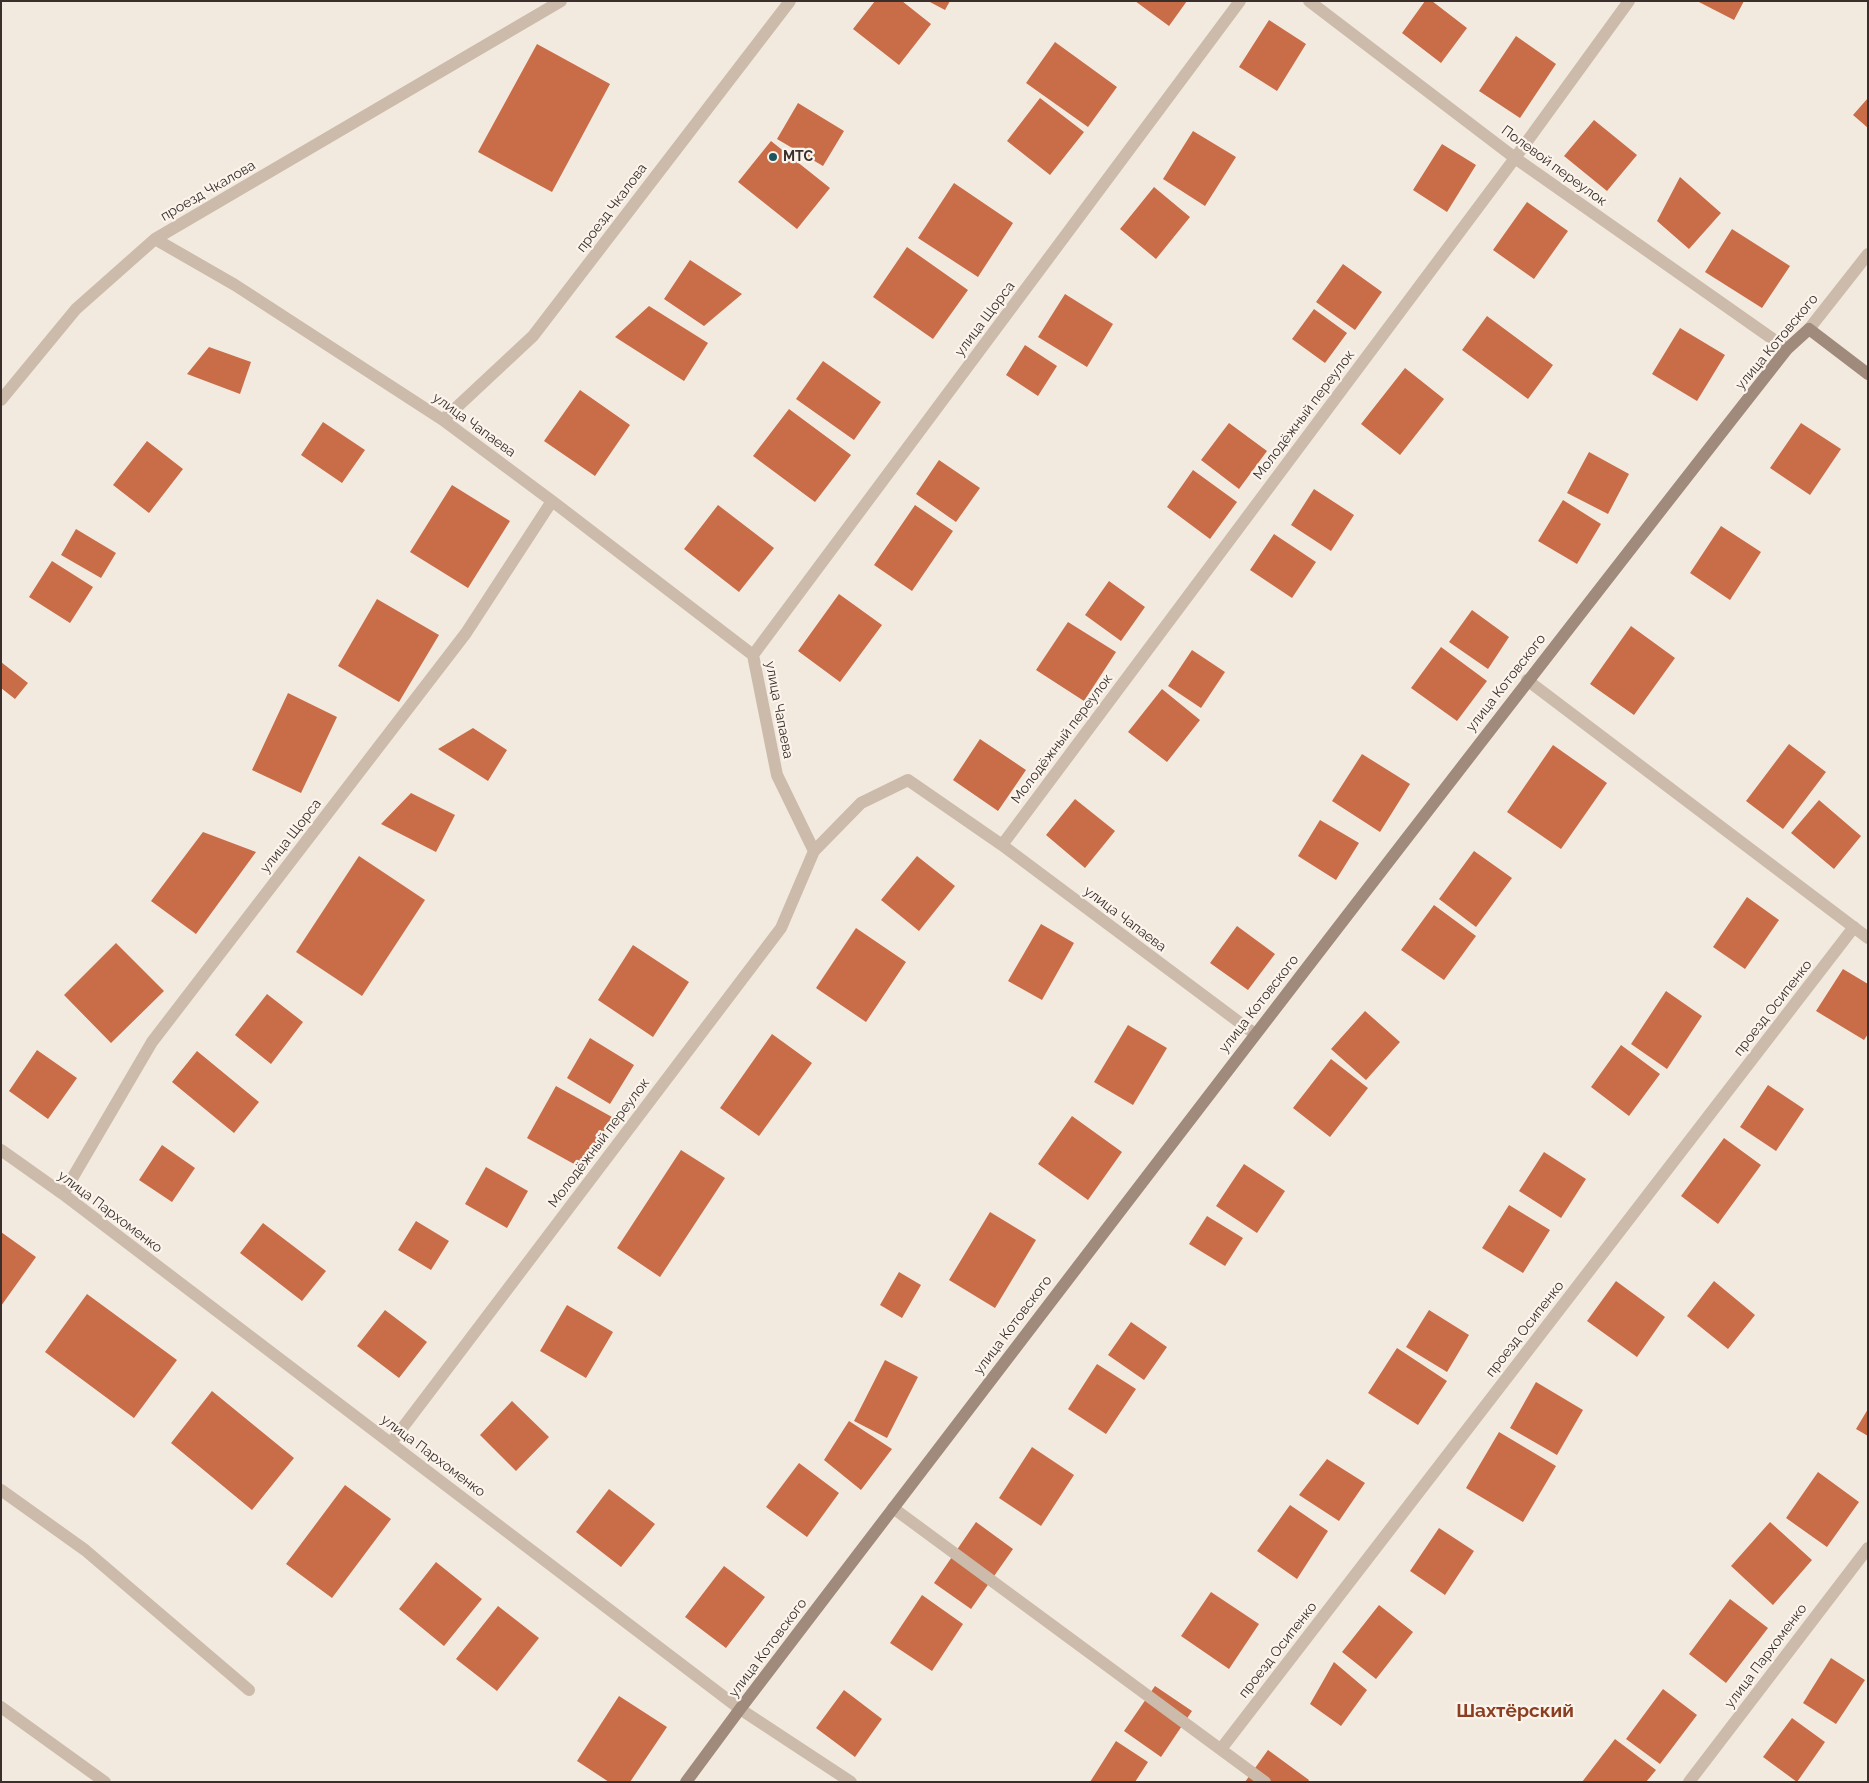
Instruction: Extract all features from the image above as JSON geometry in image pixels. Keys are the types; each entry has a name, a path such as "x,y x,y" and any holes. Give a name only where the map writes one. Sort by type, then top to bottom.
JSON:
{"street":[{"name":"проезд Чкалова","path":"1,400 76,309 155,239 561,1"},
{"name":"проезд Чкалова","path":"443,420 533,336 790,1"},
{"name":"улица Щорса","path":"753,655 1240,1"},
{"name":"Полевой переулок","path":"1309,1 1515,158 1787,349"},
{"name":"Молодёжный переулок","path":"1002,845 1515,158 1629,1"},
{"name":"улица Чапаева","path":"155,239 235,285 443,420 753,655 777,775 814,852 860,803 908,780 1002,845 1254,1034"},
{"name":"улица Котовского","path":"686,1782 740,1708 1254,1034 1527,680 1787,349 1809,330 1868,254"},
{"path":"1809,330 1868,374"},
{"name":"улица Щорса","path":"63,1194 152,1042 466,633 552,501"},
{"path":"1527,680 1868,938"},
{"name":"Молодёжный переулок","path":"391,1443 781,928 814,852"},
{"name":"проезд Осипенко","path":"1220,1749 1854,927"},
{"name":"улица Пархоменко","path":"1,1150 63,1194 740,1708 850,1782"},
{"path":"1,1490 85,1550 249,1690"},
{"path":"893,1508 1264,1782"},
{"name":"улица Пархоменко","path":"1689,1782 1868,1548"},
{"path":"1,1706 105,1782"}],"building":[{"path":"875,1 902,1 931,24 899,65 853,29"},
{"path":"928,1 950,1 945,10"},
{"path":"1135,1 1187,1 1169,26"},
{"path":"1425,1 1432,1 1467,28 1441,63 1402,33"},
{"path":"1697,1 1744,1 1734,20"},
{"path":"1269,20 1306,44 1277,91 1239,67"},
{"path":"1516,36 1556,64 1520,118 1479,91"},
{"path":"1055,42 1117,87 1088,127 1026,83"},
{"path":"537,44 610,84 552,192 478,152"},
{"path":"1040,98 1084,132 1050,175 1007,141"},
{"path":"1868,98 1868,128 1853,115"},
{"path":"798,103 844,131 823,166 777,139"},
{"path":"1594,120 1637,155 1607,191 1564,156"},
{"path":"1193,131 1236,157 1205,206 1163,179"},
{"path":"771,141 830,188 797,229 738,182"},
{"path":"1442,144 1476,165 1447,212 1413,190"},
{"path":"1680,177 1721,213 1689,249 1657,221"},
{"path":"954,183 1013,223 978,277 918,238"},
{"path":"1154,187 1190,217 1156,259 1120,229"},
{"path":"1527,202 1568,231 1534,279 1493,250"},
{"path":"1732,229 1790,266 1762,308 1705,272"},
{"path":"907,247 968,290 933,339 873,297"},
{"path":"690,260 742,294 704,326 664,299"},
{"path":"1343,264 1382,292 1355,330 1316,302"},
{"path":"1065,294 1113,324 1087,367 1038,337"},
{"path":"649,306 708,343 684,381 615,337"},
{"path":"1314,309 1347,333 1325,363 1292,339"},
{"path":"1487,316 1553,365 1528,399 1462,350"},
{"path":"1680,328 1725,355 1697,401 1652,374"},
{"path":"1025,345 1057,366 1038,396 1006,375"},
{"path":"209,347 251,362 240,394 187,374"},
{"path":"823,361 881,402 854,440 796,399"},
{"path":"1405,368 1444,399 1400,455 1361,424"},
{"path":"580,390 630,425 595,476 544,441"},
{"path":"789,409 851,455 815,502 753,456"},
{"path":"323,422 365,450 342,483 301,455"},
{"path":"1229,423 1267,451 1239,489 1201,460"},
{"path":"1801,423 1841,449 1810,495 1770,468"},
{"path":"147,441 183,469 149,513 113,485"},
{"path":"1589,452 1629,474 1608,514 1567,493"},
{"path":"939,460 980,488 956,522 916,494"},
{"path":"1193,470 1237,502 1210,539 1167,507"},
{"path":"452,485 510,521 468,588 410,552"},
{"path":"1314,489 1354,515 1331,551 1291,525"},
{"path":"1563,500 1601,524 1577,564 1538,541"},
{"path":"718,505 774,548 739,592 684,549"},
{"path":"915,505 953,531 912,591 874,565"},
{"path":"1721,526 1761,552 1730,600 1690,573"},
{"path":"76,529 116,553 101,578 61,555"},
{"path":"1274,534 1316,562 1292,598 1250,570"},
{"path":"52,561 93,587 70,623 29,597"},
{"path":"1109,581 1145,607 1121,641 1085,615"},
{"path":"839,594 882,625 840,682 798,651"},
{"path":"377,599 439,635 399,702 338,666"},
{"path":"1472,610 1509,637 1488,669 1449,642"},
{"path":"1068,622 1116,652 1084,701 1036,670"},
{"path":"1631,626 1675,658 1634,715 1590,684"},
{"path":"1441,647 1487,681 1457,721 1411,688"},
{"path":"1192,650 1225,672 1201,708 1168,686"},
{"path":"1,662 28,683 15,699 1,688"},
{"path":"1162,689 1200,720 1167,762 1128,732"},
{"path":"288,693 337,717 301,793 252,770"},
{"path":"473,728 507,750 488,781 438,749"},
{"path":"980,739 1026,770 998,811 953,780"},
{"path":"1789,744 1826,772 1783,829 1746,801"},
{"path":"1553,745 1607,783 1561,849 1507,812"},
{"path":"1362,754 1410,784 1380,832 1332,801"},
{"path":"411,793 455,815 436,852 381,824"},
{"path":"1075,799 1115,831 1085,868 1046,835"},
{"path":"1819,800 1861,836 1834,869 1791,833"},
{"path":"1320,820 1359,843 1336,880 1298,856"},
{"path":"203,832 256,852 196,934 151,901"},
{"path":"1474,851 1512,878 1476,927 1439,899"},
{"path":"359,856 425,900 362,996 296,952"},
{"path":"917,856 955,886 919,931 881,900"},
{"path":"1747,897 1779,920 1745,969 1713,947"},
{"path":"1434,905 1476,936 1444,980 1401,950"},
{"path":"1041,924 1074,943 1042,1000 1008,981"},
{"path":"1237,926 1275,954 1248,990 1210,963"},
{"path":"856,928 906,962 866,1022 816,988"},
{"path":"116,943 164,991 111,1043 64,995"},
{"path":"633,945 689,982 653,1037 598,1000"},
{"path":"1843,969 1868,984 1868,1034 1864,1040 1816,1011"},
{"path":"1666,991 1702,1016 1667,1069 1631,1044"},
{"path":"267,994 303,1022 271,1064 235,1035"},
{"path":"1365,1011 1400,1042 1366,1080 1331,1049"},
{"path":"1128,1025 1167,1048 1133,1105 1094,1082"},
{"path":"772,1034 812,1063 759,1136 720,1108"},
{"path":"590,1038 634,1065 610,1104 567,1078"},
{"path":"1621,1045 1660,1074 1629,1116 1591,1087"},
{"path":"37,1050 77,1078 48,1119 9,1091"},
{"path":"197,1051 259,1102 234,1133 172,1082"},
{"path":"1331,1059 1368,1088 1330,1137 1293,1108"},
{"path":"1768,1085 1804,1109 1776,1151 1740,1127"},
{"path":"556,1086 612,1117 583,1169 527,1138"},
{"path":"1072,1116 1122,1152 1088,1200 1038,1164"},
{"path":"1724,1138 1761,1165 1718,1224 1681,1196"},
{"path":"162,1145 195,1168 172,1202 139,1180"},
{"path":"681,1150 725,1178 660,1277 617,1248"},
{"path":"1544,1152 1586,1179 1561,1218 1519,1191"},
{"path":"1244,1164 1285,1191 1257,1233 1216,1206"},
{"path":"486,1167 528,1191 507,1228 465,1204"},
{"path":"1509,1205 1550,1230 1523,1273 1482,1248"},
{"path":"990,1212 1036,1240 995,1308 949,1280"},
{"path":"1207,1216 1243,1238 1225,1266 1189,1244"},
{"path":"416,1221 449,1241 431,1270 398,1250"},
{"path":"263,1223 326,1271 302,1301 240,1253"},
{"path":"1,1232 36,1257 1,1306"},
{"path":"899,1272 921,1285 902,1318 880,1305"},
{"path":"1616,1281 1665,1317 1637,1357 1587,1321"},
{"path":"1714,1281 1755,1315 1728,1349 1687,1316"},
{"path":"87,1294 177,1360 134,1418 45,1352"},
{"path":"567,1305 613,1332 586,1378 540,1351"},
{"path":"385,1310 427,1342 399,1378 357,1346"},
{"path":"1429,1310 1469,1335 1447,1372 1406,1347"},
{"path":"1131,1322 1167,1347 1144,1380 1108,1355"},
{"path":"1397,1348 1447,1381 1418,1425 1368,1393"},
{"path":"885,1360 918,1377 887,1438 854,1421"},
{"path":"1097,1364 1136,1389 1106,1434 1068,1409"},
{"path":"1536,1382 1583,1410 1557,1455 1510,1428"},
{"path":"212,1391 294,1458 252,1510 171,1443"},
{"path":"512,1401 549,1437 516,1471 480,1435"},
{"path":"1868,1409 1868,1436 1856,1429"},
{"path":"849,1421 892,1449 861,1490 824,1460"},
{"path":"1499,1432 1556,1466 1523,1522 1466,1488"},
{"path":"1032,1447 1074,1475 1041,1526 999,1498"},
{"path":"1327,1459 1365,1483 1339,1521 1299,1495"},
{"path":"799,1463 839,1493 807,1537 766,1507"},
{"path":"1818,1472 1859,1502 1827,1547 1786,1518"},
{"path":"345,1485 391,1519 332,1598 286,1564"},
{"path":"609,1489 655,1524 621,1567 576,1532"},
{"path":"1290,1505 1328,1531 1297,1579 1257,1551"},
{"path":"976,1522 1013,1549 971,1609 934,1583"},
{"path":"1770,1522 1812,1560 1773,1605 1731,1566"},
{"path":"1439,1528 1474,1551 1445,1595 1410,1571"},
{"path":"436,1562 482,1599 444,1646 399,1609"},
{"path":"724,1566 765,1597 726,1648 685,1617"},
{"path":"1211,1592 1259,1624 1229,1669 1181,1636"},
{"path":"922,1595 963,1624 932,1671 890,1643"},
{"path":"1730,1599 1768,1628 1726,1683 1689,1654"},
{"path":"1379,1605 1413,1632 1376,1679 1342,1652"},
{"path":"498,1606 539,1638 497,1691 456,1659"},
{"path":"1831,1658 1865,1680 1836,1724 1803,1703"},
{"path":"1334,1662 1367,1690 1341,1726 1310,1704"},
{"path":"1155,1686 1192,1711 1161,1757 1124,1731"},
{"path":"1663,1689 1697,1715 1660,1764 1626,1739"},
{"path":"844,1690 882,1719 855,1757 816,1728"},
{"path":"619,1696 667,1727 630,1782 609,1782 577,1761"},
{"path":"1792,1718 1825,1742 1797,1782 1763,1757"},
{"path":"1615,1739 1656,1770 1646,1782 1582,1782"},
{"path":"1116,1741 1148,1762 1135,1782 1090,1782"},
{"path":"1268,1750 1309,1780 1308,1782 1245,1782"}],"place":[{"name":"МТС","path":"773,157"}],"district":[{"name":"Шахтёрский","path":"1515,1711"}]}
